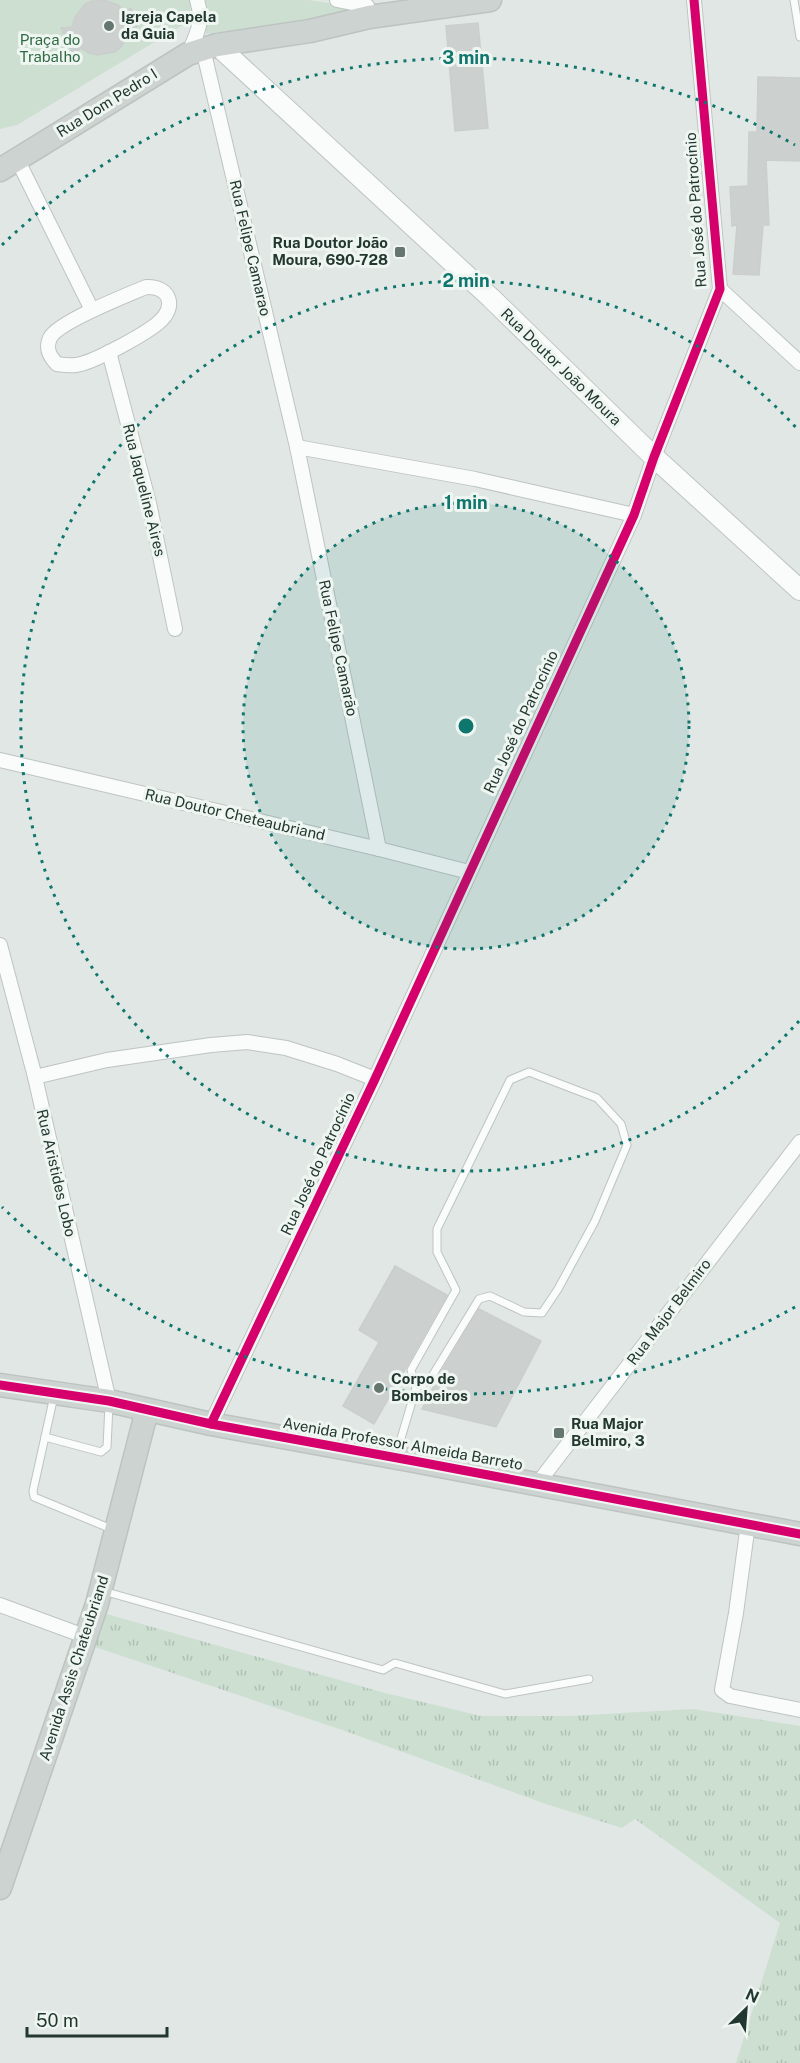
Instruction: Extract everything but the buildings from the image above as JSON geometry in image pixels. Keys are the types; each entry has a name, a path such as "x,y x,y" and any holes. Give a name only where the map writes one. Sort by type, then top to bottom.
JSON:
{"main road":[{"path":"203,49 310,32 368,8 490,0"},
{"name":"Rua Dom Pedro I","path":"6,165 203,49"},
{"name":"Rua Doutor João Moura","path":"203,49 491,298 654,457 800,590"},
{"name":"Avenida Professor Almeida Barreto","path":"0,1385 109,1401 211,1424 800,1534"},
{"name":"Avenida Assis Chateubriand","path":"0,1888 87,1636 147,1410"}],"street":[{"path":"197,0 201,14 198,32 203,49"},
{"path":"337,0 368,8"},
{"name":"Rua José do Patrocínio","path":"211,1424 375,1079 634,515 654,457 720,288 694,0"},
{"name":"Rua Felipe Camarao","path":"203,49 297,447"},
{"path":"6,165 92,310"},
{"path":"146,287 164,290 169,303 167,313 159,323 109,352 78,365 57,364 50,356 48,349 50,339 57,330 92,310 146,287"},
{"path":"720,288 800,363"},
{"name":"Rua Jaqueline Aires","path":"109,352 149,503 176,629"},
{"path":"297,447 475,479 634,515"},
{"name":"Rua Felipe Camarão","path":"297,447 379,849"},
{"name":"Rua Doutor Cheteaubriand","path":"0,760 469,872"},
{"name":"Rua Aristides Lobo","path":"0,945 35,1077 109,1401"},
{"path":"35,1077 107,1060 247,1042 297,1051 375,1079"},
{"name":"Rua Major Belmiro","path":"538,1484 800,1142"},
{"path":"748,1524 736,1613 722,1690 730,1696 800,1710"},
{"path":"0,1605 87,1636"}],"lane":[{"path":"794,0 800,36"},
{"path":"396,1457 416,1388 411,1370 456,1290 437,1252 436,1229 510,1080 529,1072 597,1098 621,1124 627,1145 595,1221 558,1289 542,1313 524,1312 490,1296 479,1299 429,1381 416,1388"},
{"path":"54,1393 34,1497 116,1530"},
{"path":"45,1437 101,1452 105,1450 109,1401"},
{"path":"101,1590 383,1670 394,1663 505,1694 589,1679"}],"green space":[{"name":"Praça do Trabalho","path":"0,0 190,0 191,20 17,125 0,129"},
{"path":"204,0 309,0 347,6 352,15 206,34"},
{"path":"103,1613 385,1693 481,1716 569,1716 693,1709 800,1726 800,2063 736,2063 780,1923 635,1819 622,1828 543,1803 348,1732 95,1647"}],"cycle path":[{"path":"211,1424 375,1079 634,515 654,457 720,289 694,0"},
{"path":"0,1385 109,1401 211,1424 800,1534"}],"place":[{"name":"Igreja Capela da Guia","path":"109,26"},
{"name":"Rua Doutor João Moura, 690-728","path":"400,252"},
{"name":"Corpo de Bombeiros","path":"379,1388"},
{"name":"Rua Major Belmiro, 3","path":"559,1433"}]}
